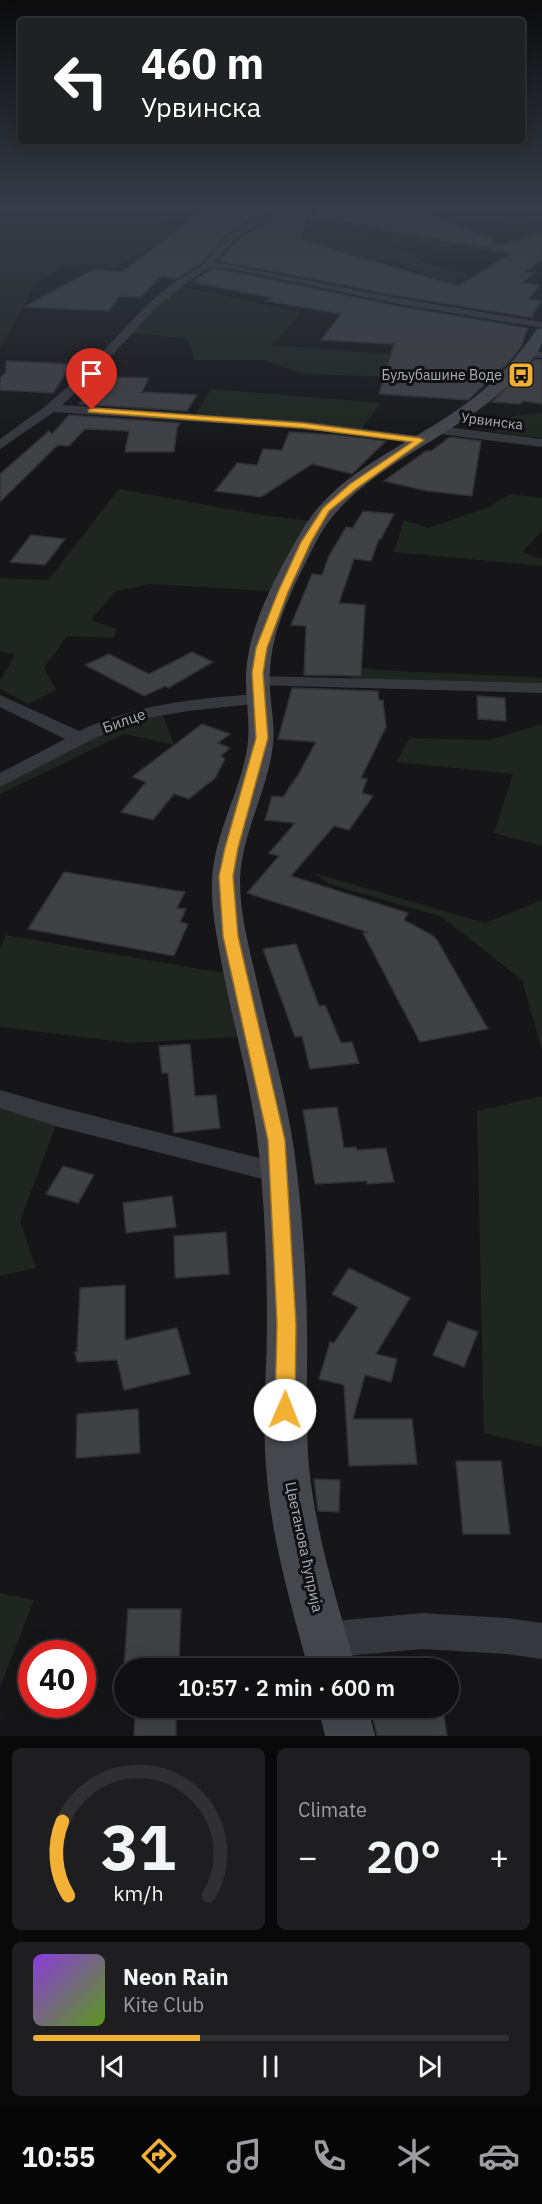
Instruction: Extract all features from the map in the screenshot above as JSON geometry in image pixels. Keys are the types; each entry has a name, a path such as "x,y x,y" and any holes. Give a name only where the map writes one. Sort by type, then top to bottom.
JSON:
{"street":[{"path":"0,445 51,408 88,374 163,296 174,288"},
{"path":"335,288 401,302 542,325"},
{"name":"Цветанова ћуприја","path":"328,1654 298,1531 289,1481 285,1431 286,1324 276,1140 231,936 227,900 226,876 231,848 262,738 258,690 261,648 269,624 306,542 322,514 354,486 492,391 536,355 542,333"},
{"name":"Урвинска","path":"51,408 542,443"},
{"name":"Билце","path":"0,781 119,721 161,709 258,690 542,688"},
{"path":"0,700 80,739"},
{"path":"0,1099 59,1117 279,1173"},
{"path":"328,1654 422,1631 506,1636 542,1641"},
{"path":"346,1718 350,1736"}],"shaded area":[{"path":"0,288 34,288 0,348"},
{"path":"174,288 190,288 301,313 272,345 413,356 392,377 303,374 264,360 195,360 187,338 127,333"},
{"path":"384,288 420,288 395,297 371,293"},
{"path":"211,389 381,403 360,431 194,418"},
{"path":"542,413 542,438 494,432 513,416"},
{"path":"119,489 256,514 317,522 283,592 151,584 116,591 91,620 117,629 113,638 67,636 44,668 56,690 28,704 0,689 0,680 15,655 0,651 0,578 48,580"},
{"path":"510,494 542,498 542,531 522,552 542,559 542,566 394,552 404,520 428,528 489,507"},
{"path":"349,667 533,677 542,678 542,688 351,678"},
{"path":"161,709 174,745 124,734 0,794 0,781 80,739"},
{"path":"542,724 542,846 494,833 513,774 396,762 410,738 490,740"},
{"path":"314,873 485,923 542,900 542,1050 522,980 442,917 329,884"},
{"path":"6,935 240,976 253,1036 131,1043 0,1027 0,950"},
{"path":"542,1096 542,1447 484,1433 477,1111"},
{"path":"0,1099 59,1117 20,1221 36,1268 0,1276"},
{"path":"0,1593 34,1600 0,1687"}],"building":[{"path":"59,288 150,288 141,297 119,296 109,311 24,307"},
{"path":"222,288 312,288 393,305 528,328 521,347 510,361 468,400 379,394 394,344 321,340 341,314 267,301 273,298"},
{"path":"357,288 537,288 528,299 541,301 532,315 534,315 533,318"},
{"path":"535,359 542,360 542,404 524,401 519,404 492,402"},
{"path":"6,361 72,364 53,393 0,390 0,378 6,372"},
{"path":"103,377 149,378 142,392 197,395 187,411 79,404"},
{"path":"69,415 180,423 177,428 174,452 125,452 129,431 85,429 69,446 58,445 0,502 0,474 49,431 52,434"},
{"path":"289,432 386,441 352,474 312,464 261,497 215,491 237,463 257,465 263,449 282,450"},
{"path":"450,437 481,441 472,496 427,491 384,481 426,451 431,451"},
{"path":"363,511 394,514 379,539 371,561 354,559 339,603 365,605 361,676 304,675 306,626 291,625 312,574 322,575 329,556 346,527 353,528"},
{"path":"31,535 65,539 45,565 10,562"},
{"path":"192,652 213,662 168,688 165,686 144,696 85,665 109,654 149,674"},
{"path":"292,688 378,691 379,700 383,700 386,727 361,778 367,779 362,793 373,796 349,830 334,826 291,876 408,913 404,920 437,940 488,1029 420,1042 363,933 367,932 247,893 279,856 269,853 295,823 265,820 272,796 283,797 316,742 278,739"},
{"path":"477,696 505,698 506,721 478,719"},
{"path":"202,724 230,734 218,743 230,748 221,756 225,759 215,778 189,799 174,794 153,820 121,812 146,782 132,777"},
{"path":"64,872 185,892 177,908 186,909 180,922 188,924 174,956 28,929"},
{"path":"296,944 319,1006 325,1005 341,1043 352,1042 359,1063 310,1069 302,1036 295,1037 263,949"},
{"path":"190,1044 195,1096 216,1095 220,1128 174,1133 168,1073 162,1073 159,1046"},
{"path":"337,1107 344,1148 356,1147 357,1150 386,1148 394,1182 315,1184 303,1110"},
{"path":"63,1166 94,1175 78,1203 46,1194"},
{"path":"172,1196 176,1227 126,1233 123,1203"},
{"path":"226,1232 229,1274 175,1278 174,1236"},
{"path":"349,1268 410,1298 376,1354 397,1359 391,1382 365,1375 353,1419 412,1419 417,1464 349,1466 344,1385 319,1379 330,1342 334,1343 358,1307 332,1294"},
{"path":"125,1285 125,1340 177,1328 190,1374 124,1390 117,1360 77,1362 75,1352 77,1352 80,1288"},
{"path":"448,1321 478,1332 464,1367 433,1355"},
{"path":"138,1409 140,1453 76,1458 77,1414"},
{"path":"456,1461 501,1461 510,1534 463,1534"},
{"path":"314,1479 340,1480 339,1512 318,1511"},
{"path":"128,1609 181,1609 179,1658 125,1658"},
{"path":"135,1718 176,1718 176,1736 134,1736"},
{"path":"373,1718 444,1718 447,1736 377,1736"}],"place":[{"name":"Буљубашине Воде","path":"521,375"}],"route":[{"path":"92,410 303,425 420,440 354,486 326,510 306,542 283,592 261,648 257,673 262,738 231,848 226,876 231,936 276,1140 282,1213 286,1324 285,1410"}]}
